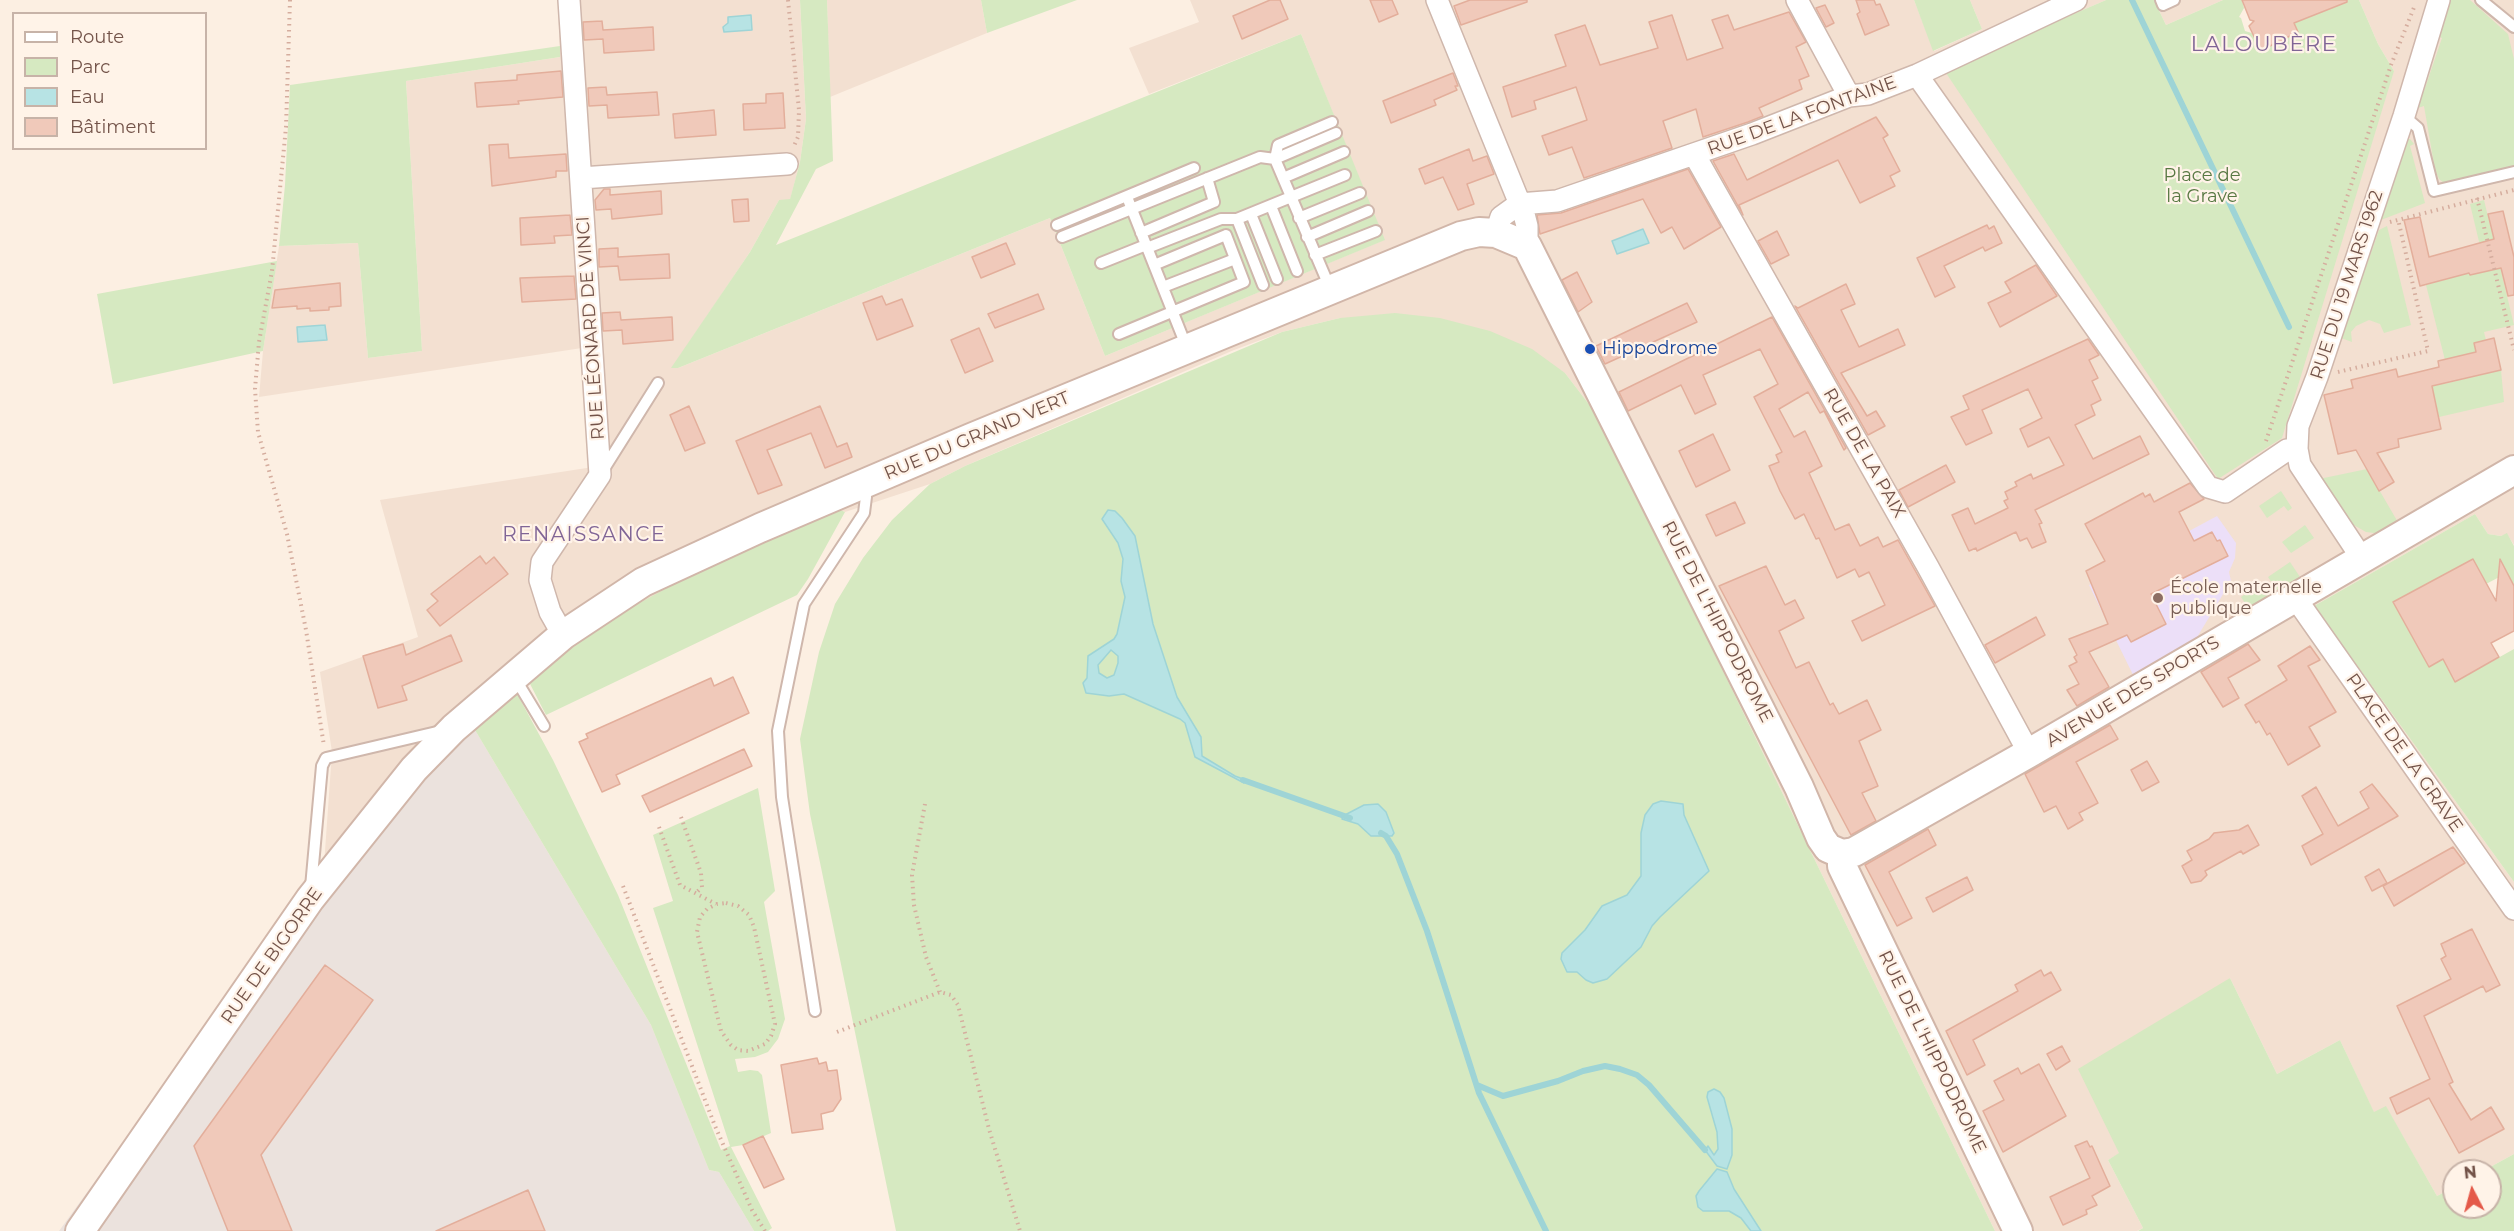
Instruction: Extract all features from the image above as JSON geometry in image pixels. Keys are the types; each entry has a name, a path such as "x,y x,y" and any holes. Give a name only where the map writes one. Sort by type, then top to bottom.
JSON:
{"main road":[{"name":"RUE DU GRAND VERT","path":"487,699 563,635 643,582 863,484 1461,236 1479,232 1496,233 1527,246"},
{"name":"RUE DE L'HIPPODROME","path":"1527,246 1799,787 1821,838 1828,848 1842,854 1842,866 2018,1231"},
{"name":"AVENUE DES SPORTS","path":"1842,854 1854,852 2029,753 2361,557 2514,470"},
{"name":"RUE DE BIGORRE","path":"80,1231 310,899 414,769 454,728 487,699"}],"street":[{"name":"RUE LÉONARD DE VINCI","path":"569,0 600,475"},
{"name":"RUE DE L'HIPPODROME","path":"1437,0 1519,204 1527,226 1527,246"},
{"path":"1797,0 1849,96"},
{"name":"RUE DE LA FONTAINE","path":"1519,204 1557,201 1694,154 1849,96 1868,94 1917,75 2076,0"},
{"name":"RUE DU 19 MARS 1962","path":"2361,557 2300,465 2297,449 2298,426 2317,377 2404,116 2439,0"},
{"path":"1917,75 2208,487 2225,492 2287,450 2297,449"},
{"name":"RUE DE LA PAIX","path":"1694,154 1929,567 2029,753"},
{"path":"581,178 788,164"},
{"path":"1496,233 1502,217 1519,204"},
{"path":"563,635 550,612 540,580 542,562 600,475"},
{"name":"PLACE DE LA GRAVE","path":"2294,597 2514,909"}],"lane":[{"path":"2161,0 2163,4 2174,0"},
{"path":"2481,0 2514,27"},
{"path":"2404,116 2418,128 2434,191 2514,172"},
{"path":"1330,290 1275,159 1278,145 1334,128"},
{"path":"1283,178 1344,152"},
{"path":"1062,237 1260,157 1275,159"},
{"path":"1057,225 1194,168"},
{"path":"1101,263 1221,219 1237,219 1251,214 1345,175"},
{"path":"1207,178 1221,219"},
{"path":"1299,218 1360,193"},
{"path":"1127,196 1188,348"},
{"path":"1141,232 1214,202"},
{"path":"1271,206 1297,271"},
{"path":"1307,237 1368,211"},
{"path":"1251,214 1277,279"},
{"path":"1237,219 1263,285"},
{"path":"1315,255 1376,231"},
{"path":"1119,334 1244,282 1226,235 1154,265"},
{"path":"1163,287 1235,259"},
{"path":"600,475 658,383"},
{"path":"815,1011 782,797 778,731 804,604 864,513 866,497 863,484"},
{"path":"514,676 544,726"},
{"path":"310,899 322,766 326,758 454,728"}],"path":[{"path":"290,0 286,127 272,271 259,342 255,389 258,432 287,534 306,630 326,758"},
{"path":"788,0 799,110 798,137 788,164"},
{"path":"2267,464 2261,457 2387,76 2417,0"},
{"path":"2474,183 2514,350"},
{"path":"2366,228 2514,190"},
{"path":"2317,377 2427,351 2398,219"},
{"path":"924,804 912,874 914,904 926,957 940,992"},
{"path":"681,817 702,873 702,887 696,892"},
{"path":"659,828 680,885 717,904 726,903 738,906 749,915 754,927 775,1024 765,1044 756,1049 738,1050 731,1045 721,1031 697,932 700,917 706,909 717,904"},
{"path":"623,885 715,1126 752,1210 765,1231"},
{"path":"837,1032 940,992 951,994 958,1005 989,1129 1020,1231"}],"shaded area":[{"path":"558,0 800,0 806,119 800,162 790,200 779,200 750,252 672,368 678,368 1050,218 1105,356 1384,240 1301,34 1149,94 1129,48 1199,22 1190,0 1914,0 1934,51 1982,29 1970,0 2106,0 1945,70 2394,71 2378,44 2359,0 2514,0 2514,545 2507,534 2501,536 2488,534 2475,514 2314,606 2514,882 2514,1154 2502,1161 2442,1159 2442,1193 2437,1196 2386,1107 2374,1113 2340,1040 2277,1074 2230,978 2120,1153 2108,1160 2143,1228 2137,1231 1995,1231 1609,436 1591,407 1565,373 1340,318 1282,332 1234,350 965,466 930,484 845,512 838,509 614,617 528,680 324,865 332,752 320,672 418,637 380,500 593,467 582,348 259,397 263,351 279,246 358,243 368,358 422,351 406,81 560,57"},
{"path":"827,0 981,0 987,33 830,97"},
{"path":"2154,0 2223,0 2166,25"},
{"name":"École maternelle publique","path":"2217,516 2236,543 2235,558 2229,572 2231,581 2196,639 2136,681 2089,585"},
{"path":"472,725 651,1025 709,1170 719,1172 754,1231 59,1231 324,865"}],"green space":[{"path":"800,0 827,0 833,161 816,169 776,245 1301,34 1385,240 1105,356 1050,218 678,368 671,368 750,252 779,200 790,199 800,162 806,119"},
{"path":"981,0 1077,0 987,33"},
{"path":"1914,0 1970,0 1982,29 1933,51"},
{"name":"Place de la Grave","path":"2106,0 2154,0 2166,25 2223,0 2242,0 2244,8 2239,17 2245,31 2255,34 2266,45 2292,35 2295,36 2298,32 2293,20 2342,0 2359,0 2378,44 2394,71 2282,438 2218,479 1944,70"},
{"path":"2449,0 2470,0 2508,34 2514,59 2514,166 2444,183 2439,179 2435,170 2424,106 2418,108 2416,101 2419,91 2424,91 2442,38 2437,36"},
{"path":"560,46 560,57 406,81 422,351 368,358 358,243 279,246 285,185 290,85"},
{"path":"2407,139 2414,144 2410,146 2425,203 2381,220 2379,216 2401,160 2396,157"},
{"path":"2484,200 2514,325 2484,332 2486,340 2474,344 2476,352 2445,360 2426,285 2469,273 2470,275 2486,271 2470,204"},
{"path":"2387,226 2411,325 2384,333 2380,324 2369,320 2356,326 2351,332 2352,342 2341,338 2379,230"},
{"path":"277,261 263,351 113,384 97,294"},
{"path":"1395,313 1440,318 1490,331 1532,349 1565,373 1591,407 1609,436 1995,1231 896,1231 810,814 800,739 819,652 835,604 863,558 892,520 930,484 965,466 1282,332 1340,318"},
{"path":"2501,370 2504,402 2439,417 2431,382 2444,384"},
{"path":"2367,469 2399,524 2382,534 2366,532 2352,524 2319,479"},
{"path":"2281,491 2292,508 2288,511 2284,506 2267,518 2259,506"},
{"path":"838,509 845,512 797,595 546,715 528,680 614,617 727,555"},
{"path":"2475,514 2488,534 2501,536 2507,533 2514,546 2514,586 2507,573 2486,584 2430,666 2443,659 2455,682 2514,649 2514,882 2314,606"},
{"path":"2305,525 2314,538 2291,553 2282,542"},
{"path":"2290,562 2300,577 2278,592 2268,577"},
{"path":"2263,582 2272,595 2249,609 2241,597"},
{"path":"515,690 553,760 618,895 721,1150 730,1146 653,908 673,901 653,835 758,788 775,891 764,902 785,1019 778,1039 768,1052 755,1057 735,1059 738,1072 758,1071 762,1075 771,1133 743,1145 731,1147 772,1228 768,1231 754,1231 719,1172 709,1170 651,1025 472,725"},
{"path":"2230,978 2277,1074 2340,1040 2374,1112 2386,1106 2437,1196 2442,1193 2442,1219 2502,1219 2502,1161 2514,1154 2514,1231 2138,1231 2143,1228 2108,1160 2119,1153 2078,1069"}],"water":[{"path":"751,15 752,30 724,32 723,27 728,23 728,17"},
{"path":"1643,229 1649,243 1617,254 1612,241"},
{"path":"325,325 327,340 298,342 297,327"},
{"path":"1108,510 1115,511 1135,536 1153,624 1177,697 1201,737 1202,756 1243,779 1244,783 1195,757 1185,723 1180,719 1124,694 1109,696 1086,693 1083,683 1087,678 1088,656 1114,639 1125,597 1121,581 1123,559 1118,543 1102,519","holes":["1111,650 1118,656 1114,675 1107,678 1099,673 1098,665"]},
{"path":"1661,801 1683,804 1684,815 1709,871 1660,917 1652,926 1641,947 1607,979 1593,983 1577,972 1567,972 1561,959 1562,953 1585,930 1602,906 1627,895 1641,876 1641,833 1645,815 1653,804"},
{"path":"1378,804 1386,812 1394,833 1392,836 1371,836 1358,824 1342,819 1343,816 1364,805"},
{"path":"1714,1089 1724,1098 1732,1129 1732,1155 1727,1169 1717,1166 1705,1150 1708,1146 1714,1155 1718,1149 1717,1132 1707,1097 1708,1092"},
{"path":"1717,1169 1727,1172 1734,1189 1761,1231 1751,1231 1741,1218 1729,1211 1703,1211 1698,1207 1696,1196"}],"building":[{"path":"1270,0 1280,0 1288,19 1242,39 1233,16"},
{"path":"1370,0 1392,0 1398,14 1379,22"},
{"path":"1470,0 1527,0 1527,2 1461,25 1454,6"},
{"path":"1856,0 1874,0 1876,5 1880,4 1889,25 1865,35 1857,14 1860,12"},
{"path":"2242,0 2347,0 2347,2 2294,23 2298,32 2260,49 2249,26 2254,21 2250,20"},
{"path":"1825,5 1834,23 1826,27 1816,8"},
{"path":"1789,12 1806,42 1796,47 1809,76 1799,80 1802,89 1759,108 1763,116 1748,122 1703,137 1696,109 1663,121 1672,148 1584,178 1572,147 1549,155 1542,136 1587,120 1576,87 1534,101 1536,109 1512,117 1503,87 1566,66 1555,35 1585,25 1600,65 1658,48 1649,22 1672,15 1687,60 1723,48 1712,20 1728,15 1734,30"},
{"path":"602,21 603,30 653,27 654,50 604,53 603,39 584,40 583,22"},
{"path":"561,71 563,97 518,101 519,104 477,107 475,83 517,80 517,75"},
{"path":"1453,73 1458,86 1455,86 1457,90 1434,100 1436,105 1391,123 1383,101"},
{"path":"606,87 607,95 657,92 659,115 608,118 607,105 589,106 588,88"},
{"path":"783,93 785,128 744,130 743,104 766,103 766,94"},
{"path":"714,110 716,135 675,138 673,114"},
{"path":"1876,117 1888,135 1883,138 1900,171 1890,176 1895,186 1860,203 1838,160 1739,205 1743,215 1713,161 1734,154 1747,180"},
{"path":"508,144 509,158 566,154 567,171 556,171 556,177 492,186 489,145"},
{"path":"1469,149 1473,161 1487,156 1494,174 1467,184 1474,204 1458,210 1443,177 1425,184 1419,169"},
{"path":"1688,169 1721,227 1684,249 1672,227 1661,233 1643,199 1540,234 1537,215 1561,213"},
{"path":"604,189 610,189 610,195 661,191 662,214 612,219 611,209 596,210 595,200"},
{"path":"748,199 749,221 734,222 732,200"},
{"path":"2503,211 2514,257 2514,295 2508,296 2501,268 2470,275 2469,273 2420,286 2404,220 2420,217 2429,257 2494,239 2488,214"},
{"path":"570,215 572,235 554,236 555,243 521,245 520,218"},
{"path":"1987,225 1989,229 1994,226 2002,243 1985,251 1983,247 1944,266 1955,287 1935,297 1917,258"},
{"path":"1777,231 1789,255 1771,264 1758,241"},
{"path":"1006,243 1015,264 981,278 972,257"},
{"path":"618,248 618,257 669,254 670,278 620,280 618,266 599,267 599,249"},
{"path":"2036,265 2057,296 2000,327 1988,303 2011,292 2005,282"},
{"path":"1577,272 1592,302 1578,312 1562,280"},
{"path":"574,276 576,299 522,302 520,278"},
{"path":"340,283 341,306 329,307 329,310 310,311 310,308 297,309 297,306 272,308 275,290"},
{"path":"1846,284 1855,304 1841,310 1859,347 1898,329 1905,345 1841,373 1867,416 1876,411 1885,426 1868,435 1795,306 1798,308"},
{"path":"1038,294 1044,309 995,328 988,314"},
{"path":"882,296 886,305 902,299 913,326 877,340 863,303"},
{"path":"1687,303 1697,322 1605,364 1596,346"},
{"path":"620,312 621,320 672,317 673,340 623,344 622,330 603,331 602,313"},
{"path":"1772,317 1846,448 1844,450 1824,411 1820,413 1808,392 1779,409 1794,437 1805,431 1822,466 1809,473 1835,530 1849,524 1860,546 1878,537 1883,547 1898,540 1935,606 1862,641 1852,621 1885,605 1869,572 1859,577 1855,569 1837,578 1819,538 1816,539 1804,514 1795,519 1780,491 1769,466 1779,462 1776,455 1782,452 1754,397 1778,384 1760,349 1703,375 1716,404 1695,414 1681,385 1628,411 1619,392"},
{"path":"979,328 993,361 965,373 951,340"},
{"path":"2494,338 2501,370 2432,386 2441,429 2398,439 2399,447 2377,453 2394,482 2379,491 2356,450 2338,454 2324,395 2353,388 2351,380 2396,369 2398,377 2439,367 2438,361 2476,352 2474,343"},
{"path":"2088,339 2099,355 2089,360 2098,378 2092,381 2101,400 2091,405 2095,415 2075,425 2093,459 2140,436 2149,454 2035,510 2042,523 2039,524 2046,542 2032,548 2027,538 2020,541 2016,532 1977,551 1976,548 1969,551 1952,515 1968,508 1975,524 2008,508 2004,501 2008,499 2005,492 2017,486 2015,482 2031,474 2033,479 2064,465 2049,437 2028,447 2020,429 2042,418 2028,389 1982,410 1992,433 1966,445 1951,417 1969,409 1963,396"},
{"path":"689,406 705,443 685,451 670,415"},
{"path":"820,406 837,447 847,443 852,457 825,468 811,433 767,450 782,485 758,494 736,441"},
{"path":"1713,434 1730,470 1696,487 1679,451"},
{"path":"1946,465 1955,482 1908,507 1899,490"},
{"path":"2190,483 2204,499 2179,512 2194,541 2212,532 2217,541 2220,540 2228,556 2151,594 2166,624 2131,642 2127,635 2089,652 2109,687 2077,706 2067,690 2079,684 2069,666 2077,662 2074,657 2077,655 2069,639 2108,624 2086,571 2105,561 2085,524 2143,493 2145,497 2150,494 2154,502"},
{"path":"1735,502 1745,523 1716,536 1706,515"},
{"path":"480,556 486,564 494,557 508,574 440,626 427,610 438,601 431,594"},
{"path":"2473,559 2496,601 2500,559 2514,586 2514,631 2491,643 2499,657 2455,682 2443,659 2429,667 2393,602"},
{"path":"1766,566 1785,605 1795,600 1804,618 1779,631 1796,668 1809,662 1830,705 1833,703 1839,714 1867,700 1881,730 1859,741 1878,786 1862,793 1876,821 1851,835 1719,586"},
{"path":"2036,617 2045,635 1995,663 1985,645"},
{"path":"451,635 462,661 402,686 407,700 378,708 363,656 403,644 406,655"},
{"path":"2248,644 2260,660 2228,678 2239,698 2223,707 2201,672"},
{"path":"2310,646 2320,660 2308,666 2336,712 2309,727 2320,746 2288,765 2270,733 2267,735 2259,721 2256,723 2245,705 2287,680 2278,666"},
{"path":"733,677 749,713 616,775 620,784 602,792 579,742 588,738 586,734 711,678 714,686"},
{"path":"2110,725 2118,739 2076,762 2098,803 2079,813 2083,820 2068,829 2056,806 2044,812 2025,774"},
{"path":"744,749 752,766 650,812 642,796"},
{"path":"2147,761 2159,782 2142,791 2131,770"},
{"path":"2372,784 2398,816 2311,865 2302,846 2323,834 2302,796 2316,787 2338,826 2369,808 2360,792"},
{"path":"2248,825 2259,845 2243,854 2241,851 2205,871 2207,875 2201,881 2191,883 2182,866 2192,860 2187,851 2209,839 2214,833 2239,830"},
{"path":"1928,829 1936,845 1889,872 1912,918 1897,926 1865,865"},
{"path":"2453,847 2465,863 2394,906 2383,886"},
{"path":"2379,869 2387,883 2372,891 2365,877"},
{"path":"1967,877 1973,890 1933,912 1926,898"},
{"path":"2472,929 2500,985 2486,992 2483,986 2424,1016 2453,1082 2449,1084 2471,1120 2491,1107 2504,1129 2459,1153 2429,1098 2397,1114 2390,1098 2430,1079 2397,1006 2451,979 2441,959 2446,956 2441,944"},
{"path":"325,965 373,1000 261,1155 292,1231 228,1231 194,1146"},
{"path":"2041,970 2044,976 2051,972 2061,990 1973,1040 1985,1065 1967,1075 1946,1031 2018,991 2015,985"},
{"path":"2062,1046 2070,1061 2056,1070 2047,1054"},
{"path":"817,1058 819,1064 826,1062 828,1071 837,1070 841,1099 833,1111 821,1114 823,1129 792,1133 781,1065"},
{"path":"2039,1064 2066,1116 2003,1152 1983,1111 2004,1100 1994,1081 2018,1068 2021,1074"},
{"path":"763,1136 784,1179 764,1188 743,1145"},
{"path":"2087,1141 2090,1147 2092,1146 2110,1186 2092,1196 2097,1205 2086,1210 2087,1214 2063,1225 2050,1197 2090,1178 2075,1146"},
{"path":"528,1190 545,1231 436,1231"}],"waterway":[{"path":"2132,0 2289,327"},
{"path":"1243,780 1350,818"},
{"path":"1381,833 1386,836 1397,854 1427,931 1479,1093 1546,1231"},
{"path":"1477,1085 1503,1096 1558,1081 1583,1071 1605,1066 1620,1069 1637,1075 1649,1085 1705,1150"}],"place":[{"name":"Hippodrome","path":"1590,349"},
{"name":"École maternelle publique","path":"2158,598"}],"district":[{"name":"LALOUBÈRE","path":"2264,45"},
{"name":"RENAISSANCE","path":"584,535"}]}
